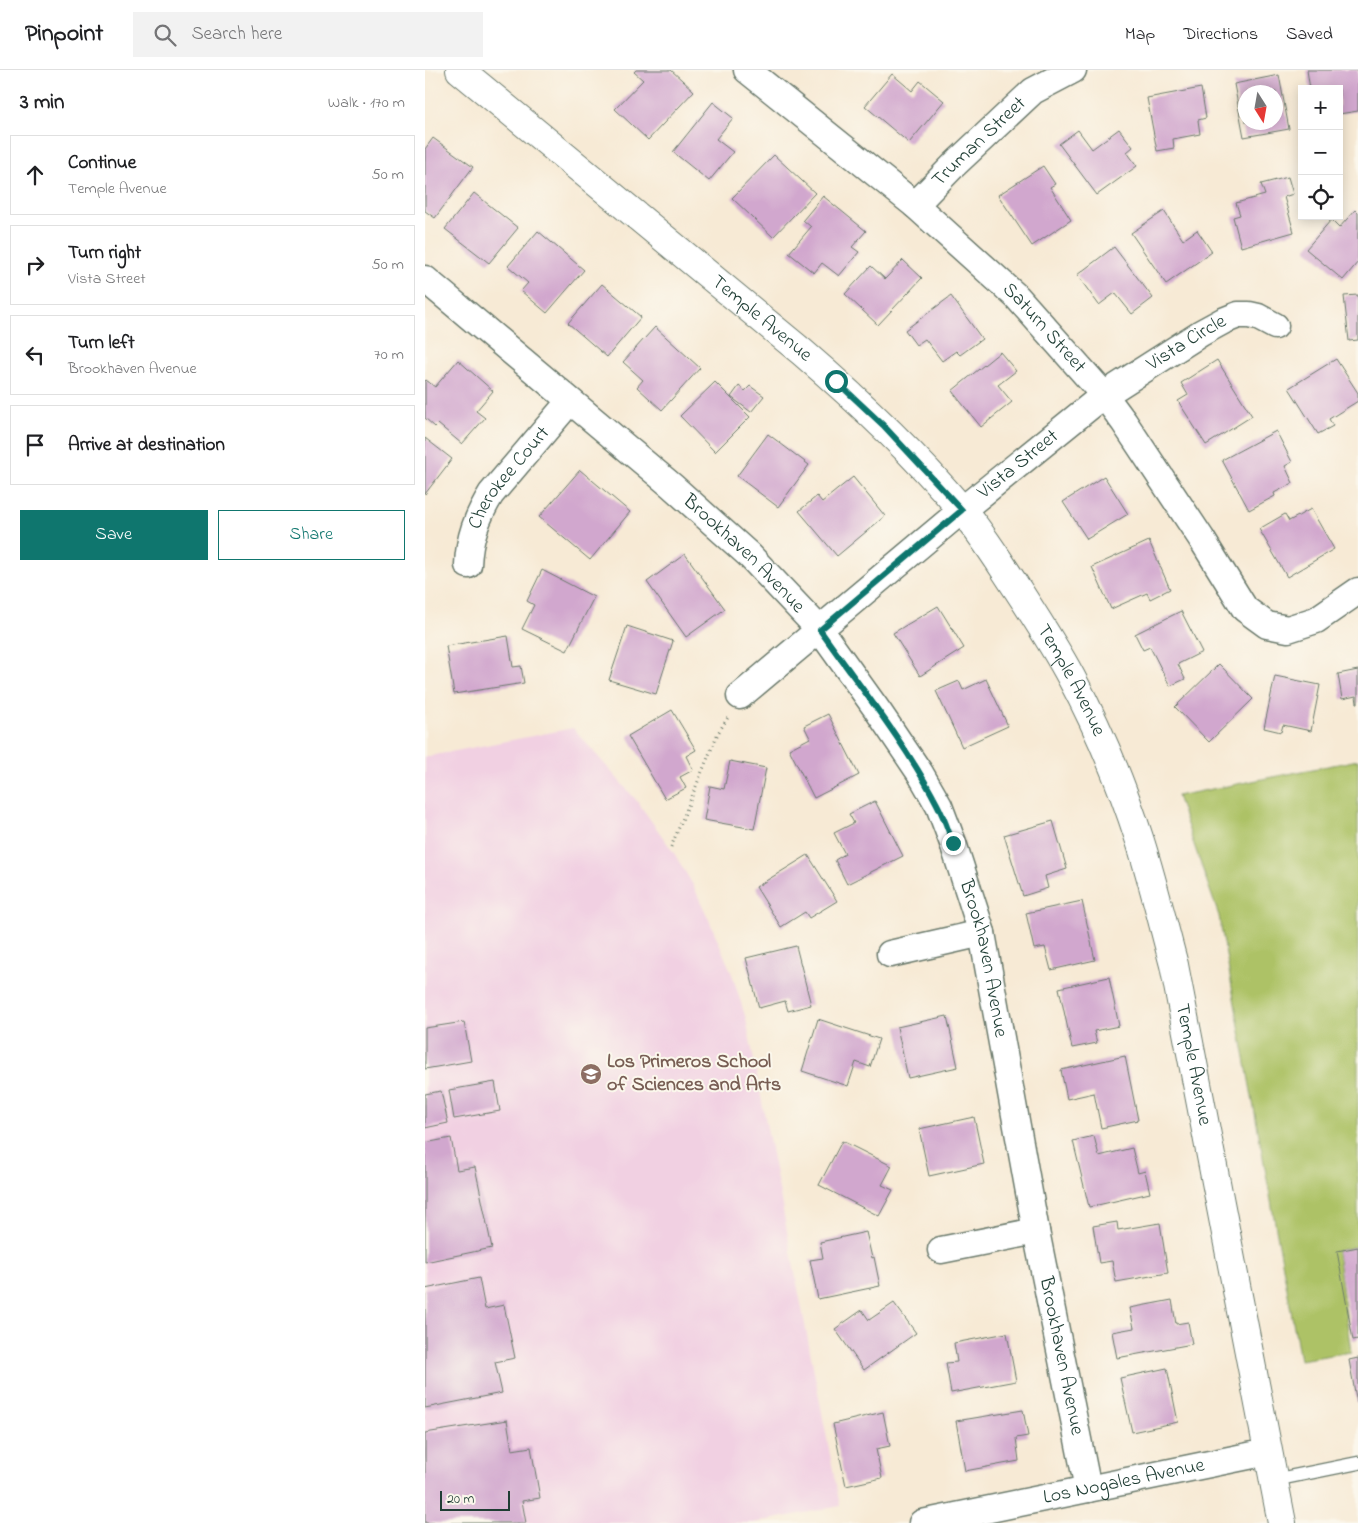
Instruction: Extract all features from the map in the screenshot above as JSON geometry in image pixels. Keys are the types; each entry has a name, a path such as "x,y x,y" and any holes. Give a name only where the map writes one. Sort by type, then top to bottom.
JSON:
{"main road":[{"name":"Temple Avenue","path":"460,70 802,352 851,394 883,425 962,510 1002,566 1071,677 1116,776 1140,841 1158,903 1173,966 1282,1523"}],"street":[{"name":"Saturn Street","path":"747,70 915,205 1017,297 1104,395 1124,422 1196,530 1245,609 1267,626 1288,629 1316,620 1358,592"},
{"name":"Truman Street","path":"915,205 954,165 1033,91 1073,70"},
{"name":"Brookhaven Avenue","path":"425,279 711,520 749,555 820,630 920,773 939,806 982,933 1036,1231 1088,1489"},
{"name":"Vista Circle","path":"1104,395 1223,321 1238,315 1249,315 1275,326"},
{"name":"Vista Street","path":"741,696 962,510 1104,395"},
{"name":"Cherokee Court","path":"468,566 468,552 473,531 482,509 491,494 570,401"},
{"path":"890,954 982,933"},
{"path":"941,1250 1036,1231"},
{"name":"Los Nogales Avenue","path":"922,1523 1269,1452"}],"lane":[{"path":"1274,1480 1358,1463"}],"path":[{"path":"671,847 718,733 741,696"}],"shaded area":[{"name":"Los Primeros School of Sciences and Arts","path":"573,728 637,801 674,853 693,885 732,974 746,1019 840,1506 753,1523 425,1523 425,757"}],"green space":[{"path":"1358,760 1358,1246 1337,1251 1351,1352 1300,1360 1219,916 1177,796"}],"building":[{"path":"636,70 671,70 694,91 648,140 615,109 643,80 634,72"},
{"path":"1307,70 1358,70 1358,111 1343,113 1343,85 1309,85"},
{"path":"892,74 912,91 920,81 944,101 909,143 865,106"},
{"path":"1279,75 1281,85 1238,85 1238,105 1234,84"},
{"path":"1201,88 1206,118 1198,120 1200,134 1173,139 1174,148 1157,151 1147,98"},
{"path":"1283,97 1289,129 1244,137 1243,130 1283,130"},
{"path":"713,102 733,118 716,139 733,152 709,181 673,152"},
{"path":"1119,129 1133,147 1127,152 1137,166 1097,195 1059,144 1078,130 1092,149"},
{"path":"433,138 473,167 435,218 425,211 425,149"},
{"path":"774,155 815,193 773,237 732,198"},
{"path":"1043,166 1055,184 1050,187 1071,220 1032,246 998,195"},
{"path":"1288,177 1293,194 1284,197 1294,232 1241,247 1233,217 1240,215 1236,203 1265,195 1261,184"},
{"path":"474,193 518,228 489,263 445,229"},
{"path":"823,196 866,231 852,247 859,252 839,276 822,263 814,273 789,253 811,227 803,220"},
{"path":"1355,210 1358,213 1358,262 1343,280 1306,249 1331,220 1339,228"},
{"path":"1164,211 1183,240 1197,230 1212,252 1166,284 1131,233"},
{"path":"538,231 584,270 547,313 521,291 528,283 508,266"},
{"path":"1114,247 1153,298 1132,314 1115,293 1099,305 1077,275"},
{"path":"903,260 922,278 878,325 845,294 871,266 885,279"},
{"path":"602,284 641,317 607,357 568,323"},
{"path":"1358,295 1358,340 1349,341 1344,296"},
{"path":"951,296 982,339 960,355 956,351 942,361 925,339 916,345 905,330"},
{"path":"655,327 700,368 662,410 637,387 643,380 623,362"},
{"path":"1000,352 1016,371 998,385 1012,402 981,427 952,391"},
{"path":"1336,359 1358,393 1358,401 1329,419 1333,426 1318,434 1289,388"},
{"path":"458,360 493,391 476,411 485,418 462,444 438,424 435,427 425,418 425,381 435,387"},
{"path":"1217,360 1252,416 1206,445 1178,401 1188,395 1181,383"},
{"path":"715,382 750,417 715,452 680,416"},
{"path":"739,386 745,391 750,386 764,396 751,412 731,397"},
{"path":"1276,431 1292,462 1285,466 1293,483 1274,493 1275,496 1249,510 1222,460"},
{"path":"768,434 809,465 778,507 737,476"},
{"path":"425,438 452,459 425,494"},
{"path":"580,470 630,512 590,560 539,517"},
{"path":"1104,476 1128,514 1087,539 1063,502"},
{"path":"853,477 885,516 837,556 799,511 817,496 822,502"},
{"path":"1311,509 1334,549 1287,577 1259,529 1285,514 1289,521"},
{"path":"1149,541 1170,589 1150,599 1147,593 1111,609 1092,567"},
{"path":"685,554 725,609 686,637 647,582"},
{"path":"542,570 594,597 567,651 522,629 534,605 527,601"},
{"path":"938,606 964,648 920,676 893,633"},
{"path":"1181,611 1202,652 1178,664 1185,679 1170,686 1150,647 1143,650 1135,634"},
{"path":"627,626 673,641 656,694 609,680"},
{"path":"508,636 513,667 521,666 524,683 454,694 446,646"},
{"path":"1219,664 1253,699 1209,742 1175,707"},
{"path":"1358,670 1358,703 1356,696 1342,699 1338,674"},
{"path":"1275,676 1320,685 1311,731 1283,725 1281,732 1264,728"},
{"path":"986,679 1008,726 962,747 936,691 959,681 963,690"},
{"path":"672,710 696,750 686,756 693,770 680,777 686,788 665,799 628,736"},
{"path":"828,714 859,775 814,798 789,749 810,738 804,726"},
{"path":"730,761 766,768 754,829 704,820 710,786 724,789"},
{"path":"875,801 903,856 847,884 835,860 845,854 834,833 854,823 849,814"},
{"path":"1053,821 1067,869 1045,876 1048,888 1023,896 1004,835"},
{"path":"808,855 837,901 809,918 805,912 781,927 756,887"},
{"path":"1082,901 1095,960 1051,970 1045,947 1034,949 1026,913"},
{"path":"796,946 811,1005 788,1011 785,1001 759,1008 746,958"},
{"path":"1109,977 1119,1026 1094,1031 1097,1043 1072,1048 1059,988"},
{"path":"947,1016 958,1067 908,1078 897,1027"},
{"path":"818,1019 879,1039 870,1067 856,1062 848,1086 802,1071"},
{"path":"464,1022 471,1061 425,1069 425,1028"},
{"path":"1125,1056 1138,1120 1101,1128 1094,1093 1067,1099 1061,1070"},
{"path":"495,1082 500,1111 454,1119 449,1090"},
{"path":"441,1091 448,1123 425,1128 425,1094"},
{"path":"974,1117 984,1164 929,1176 919,1129"},
{"path":"1094,1136 1099,1156 1132,1148 1138,1173 1145,1171 1150,1193 1089,1207 1073,1141"},
{"path":"451,1138 457,1170 475,1167 492,1248 425,1262 425,1143"},
{"path":"842,1141 892,1166 882,1185 893,1190 879,1216 819,1185"},
{"path":"1117,1222 1118,1230 1160,1223 1168,1273 1116,1282 1112,1261 1099,1263 1093,1226"},
{"path":"866,1232 880,1286 818,1299 810,1260 823,1258 820,1242"},
{"path":"1358,1247 1358,1339 1353,1340 1337,1251"},
{"path":"479,1278 485,1309 504,1305 515,1358 495,1362 502,1393 425,1408 425,1289"},
{"path":"1172,1300 1176,1324 1188,1322 1192,1344 1117,1358 1112,1332 1134,1328 1130,1308"},
{"path":"894,1303 916,1333 864,1370 835,1329 862,1310 869,1320"},
{"path":"1007,1333 1016,1381 951,1393 946,1363 957,1362 954,1343"},
{"path":"1358,1358 1358,1403 1357,1403 1349,1360"},
{"path":"1167,1368 1178,1422 1132,1432 1120,1378"},
{"path":"1023,1410 1028,1436 1016,1438 1019,1461 965,1471 956,1421"},
{"path":"883,1412 890,1446 876,1449 882,1478 846,1486 833,1424"},
{"path":"507,1420 512,1450 531,1447 540,1498 522,1501 526,1523 425,1523 425,1433"}],"place":[{"name":"Los Primeros School of Sciences and Arts","path":"591,1074"}],"route":[{"path":"836,381 883,425 962,510 820,630 920,773 939,806 953,843"}]}
